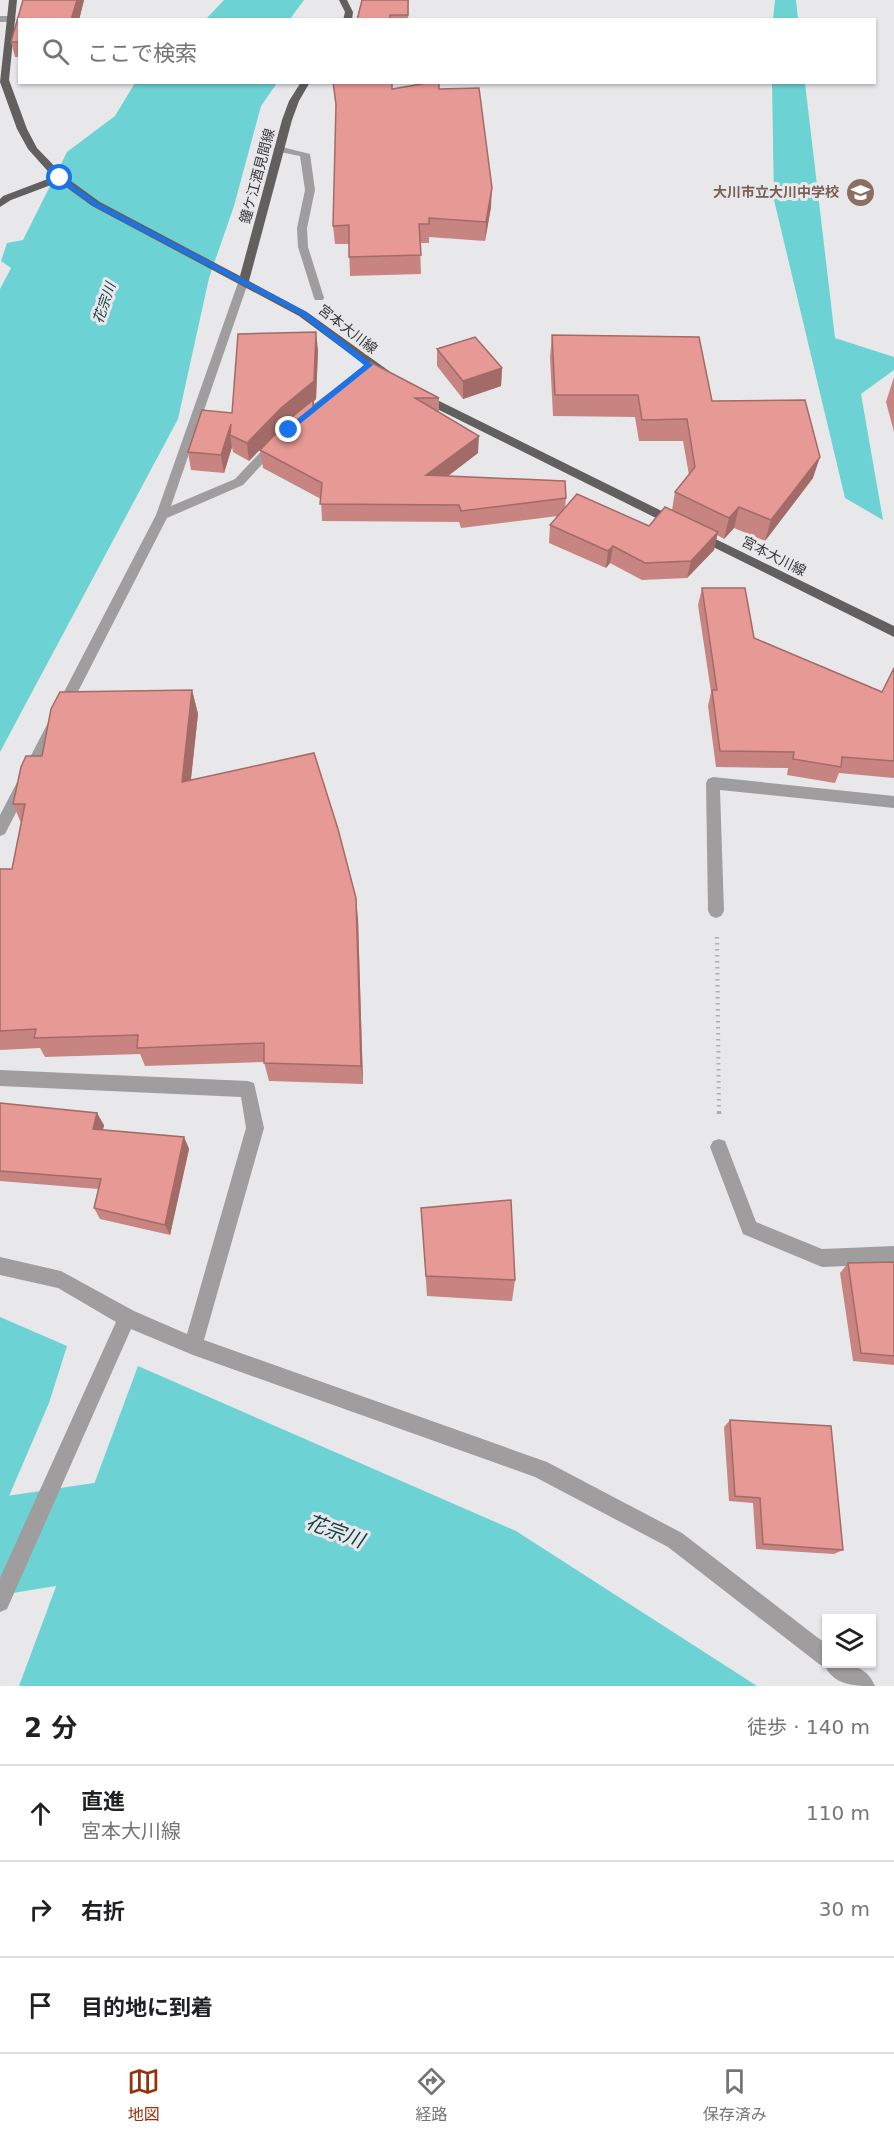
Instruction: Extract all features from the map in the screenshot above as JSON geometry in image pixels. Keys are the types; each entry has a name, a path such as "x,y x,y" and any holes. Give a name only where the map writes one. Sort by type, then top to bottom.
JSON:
{"main road":[{"name":"宮本大川線","path":"13,0 2,80 22,129 33,149 60,178 96,204 244,280 303,314 365,368 894,632"},
{"path":"343,0 349,12 347,18"},
{"name":"鐘ケ江酒見間線","path":"244,280 278,149 294,101 305,84"},
{"path":"0,204 7,198 60,178"}],"street":[{"path":"0,19 12,19"},
{"path":"278,149 305,153 310,190 302,228 303,247 319,298"},
{"path":"0,830 162,515 244,280"},
{"path":"162,515 239,482 282,437"},
{"path":"716,910 713,783 894,802"},
{"path":"0,1078 248,1089 255,1128 193,1346"},
{"path":"719,1147 749,1228 822,1258 894,1255"},
{"path":"0,1266 61,1280 127,1318 193,1346 540,1469 675,1540 822,1654"},
{"path":"0,1602 127,1318"},
{"path":"839,1668 864,1686"}],"path":[{"path":"716,910 719,1147"}],"water":[{"path":"224,0 304,0 291,18 207,18"},
{"path":"775,0 796,0 798,18 773,18"},
{"path":"134,84 276,84 261,106 234,206 209,278 178,419 0,752 0,289 11,268 1,261 7,243 23,240 67,152 115,116"},
{"path":"772,84 805,84 835,338 894,357 894,370 861,394 883,520 845,498 774,200"},
{"path":"0,1317 67,1346 49,1403 0,1517"},
{"path":"138,1366 516,1531 757,1686 19,1686"}],"building":[{"path":"23,0 77,0 72,18 18,18 18,42 11,42"},
{"path":"362,0 408,0 408,15 390,15 390,18 358,18"},
{"path":"333,84 392,84 392,89 421,84 439,84 439,89 479,88 492,188 486,222 429,218 429,224 419,224 421,255 349,257 349,225 333,226 336,104"},
{"path":"316,332 314,381 281,408 247,443 230,435 231,424 221,455 188,452 202,410 232,413 238,334"},
{"path":"552,335 699,337 712,401 805,400 820,457 771,520 739,507 729,518 675,492 695,467 687,419 642,420 638,395 555,395"},
{"path":"475,337 502,368 463,381 437,349"},
{"path":"370,362 439,398 415,398 479,436 426,475 565,481 566,498 461,511 459,505 320,504 322,483 260,450 292,417 313,400 313,406"},
{"path":"577,494 649,526 665,507 718,532 691,561 645,563 613,546 608,551 550,525"},
{"path":"702,588 745,588 754,638 882,692 894,668 894,761 842,757 841,767 793,759 794,752 720,751 712,690 717,690"},
{"path":"192,690 182,782 314,753 338,829 356,898 361,1066 264,1063 264,1043 137,1048 138,1035 34,1038 36,1029 0,1031 0,869 12,869 25,804 13,804 21,767 26,756 42,756 51,709 60,692"},
{"path":"0,1103 97,1113 93,1129 184,1137 165,1225 94,1208 101,1179 0,1171"},
{"path":"511,1200 515,1280 426,1276 421,1208"},
{"path":"894,1262 894,1356 861,1353 848,1263"},
{"path":"730,1420 831,1426 843,1550 763,1544 760,1498 735,1496"}],"waterway":[{"name":"花宗川","path":"0,1546 174,1519"}],"place":[{"name":"大川市立大川中学校","path":"860,192"}],"route":[{"path":"60,178 96,204 244,280 303,314 369,365 289,430"}]}
